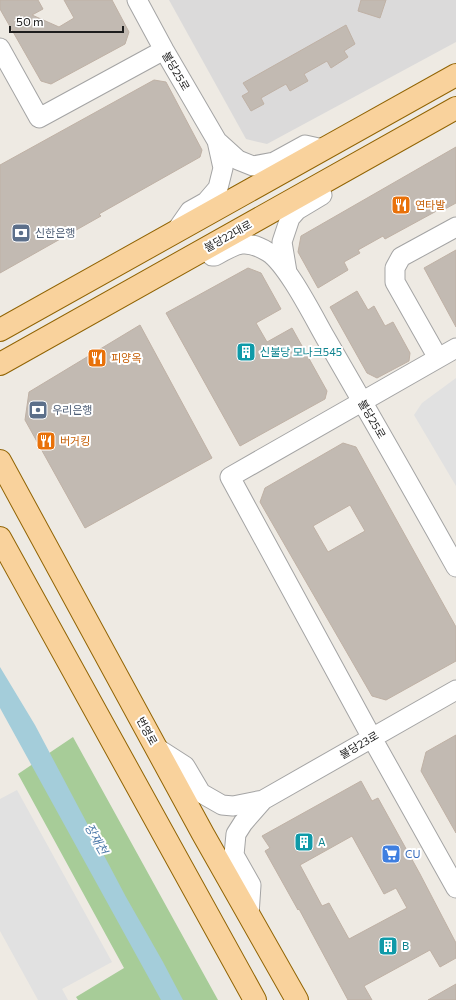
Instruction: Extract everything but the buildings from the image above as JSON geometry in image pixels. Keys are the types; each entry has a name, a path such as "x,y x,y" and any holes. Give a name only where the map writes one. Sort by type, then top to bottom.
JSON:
{"main road":[{"path":"0,330 456,75"},
{"name":"불당22대로","path":"0,364 456,108"},
{"name":"번영로","path":"0,461 296,1000"},
{"path":"0,538 255,1000"}],"street":[{"name":"불당25로","path":"137,0 217,141"},
{"path":"0,48 39,118 164,50"},
{"path":"217,141 238,160 254,166 274,162 305,145 323,149"},
{"path":"176,231 190,211 206,202 218,188 223,168 217,141"},
{"path":"287,272 282,242 290,218 297,210 330,190 340,173"},
{"path":"438,358 395,282 395,268 401,258 456,227"},
{"path":"192,256 215,256 234,245 250,243 269,253 287,272"},
{"name":"불당25로","path":"287,272 456,567"},
{"path":"456,348 230,477 372,738 456,888"},
{"name":"불당23로","path":"263,800 456,690"},
{"path":"157,748 185,766 201,793 222,805 233,806 263,800"},
{"path":"249,916 252,885 234,855 236,834 243,823 263,800"}],"shaded area":[{"path":"169,0 456,0 456,42 267,144 246,139"},
{"path":"456,378 456,486 414,415 422,403"},
{"path":"17,790 112,962 62,989 68,1000 38,1000 0,931 0,799"}],"green space":[{"path":"73,737 218,1000 78,1000 76,997 124,968 18,774"}],"water":[{"path":"0,667 35,725 126,897 183,1000 161,1000 0,708"}],"place":[{"name":"연타발","path":"401,205"},
{"name":"신한은행","path":"21,233"},
{"name":"신불당 모나크545","path":"246,352"},
{"name":"피양옥","path":"97,358"},
{"name":"우리은행","path":"38,410"},
{"name":"버거킹","path":"46,441"},
{"name":"A","path":"304,842"},
{"name":"CU","path":"391,854"},
{"name":"B","path":"388,946"}],"water label":[{"name":"장재천","path":"96,839"}]}
